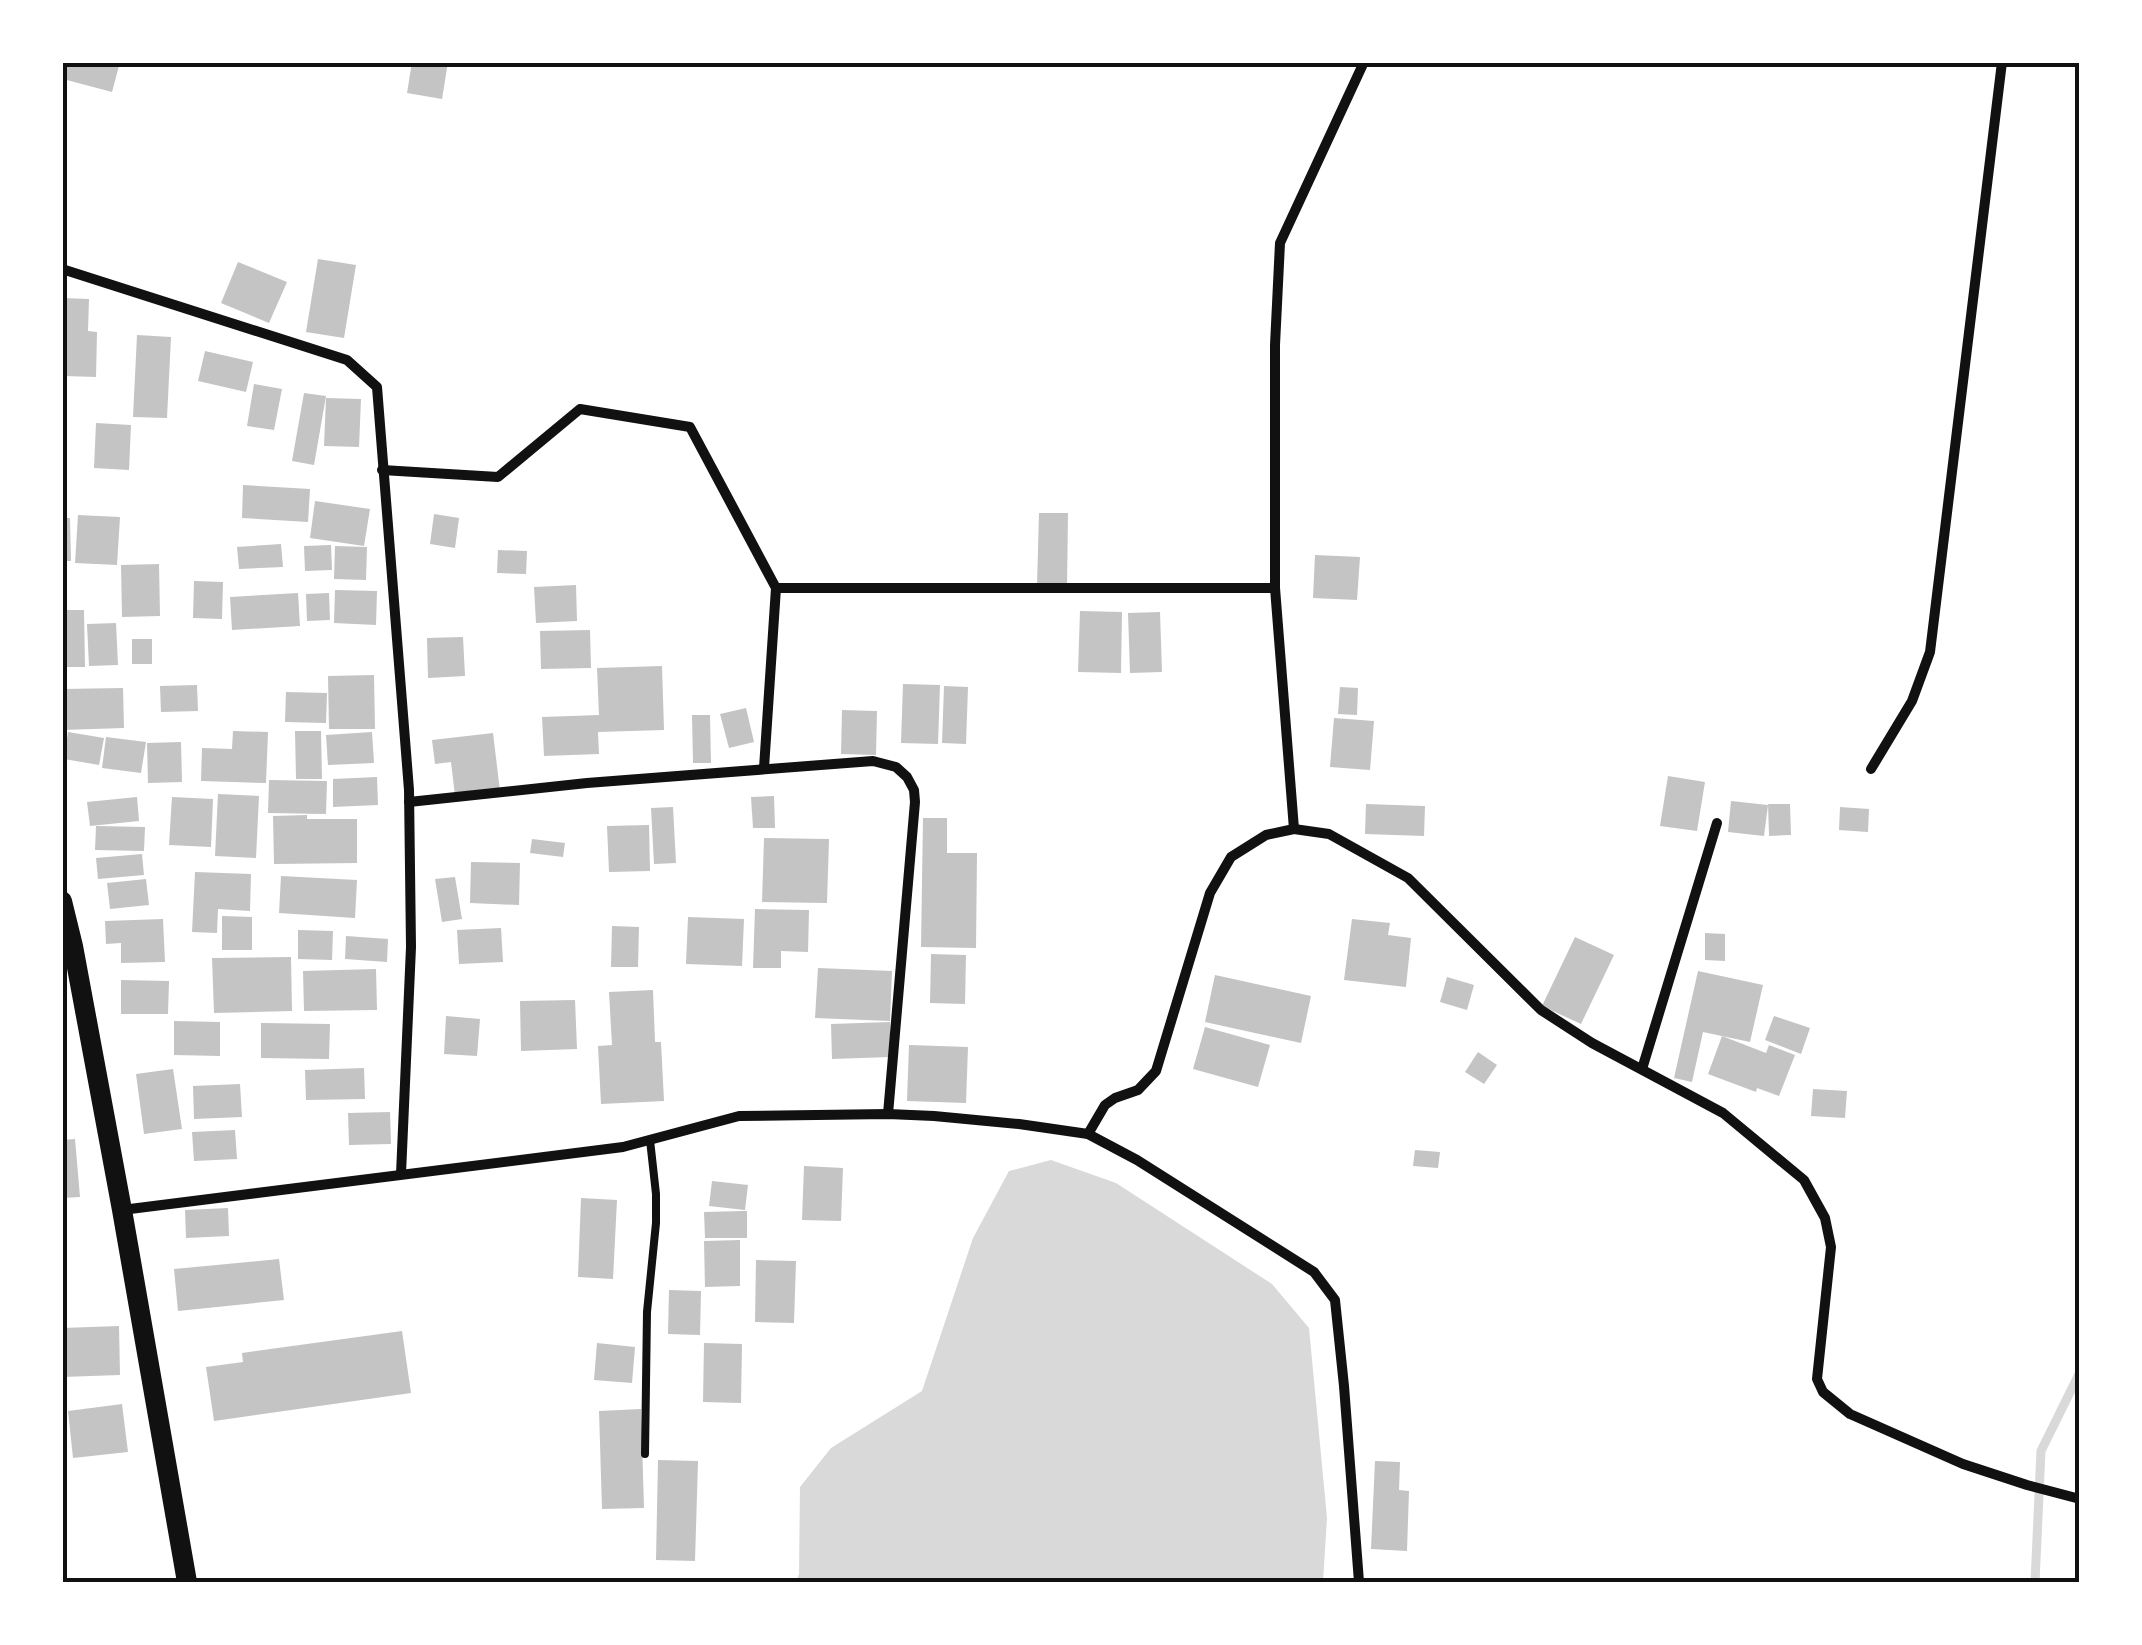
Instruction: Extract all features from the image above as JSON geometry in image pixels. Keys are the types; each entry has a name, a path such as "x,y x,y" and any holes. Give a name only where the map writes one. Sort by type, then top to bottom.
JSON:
{"main road":[{"path":"62,901 122,1210 187,1582"}],"street":[{"path":"1294,829 1275,588 1274,345 1280,243 1364,62"},
{"path":"1871,769 1912,701 1930,652 2002,62"},
{"path":"62,269 347,360 377,387 409,802 411,947 401,1174"},
{"path":"382,470 498,476 580,409 690,426 776,588 764,768"},
{"path":"776,588 1275,588"},
{"path":"409,802 764,768 873,761 896,767 911,783 915,802 888,1114"},
{"path":"1642,1069 1717,823"},
{"path":"1088,1134 1104,1105 1138,1090 1156,1071 1210,893 1231,857 1266,836 1294,829 1330,834 1408,878 1541,1010 1592,1043 1723,1113 1804,1180 1826,1218 1831,1247 1817,1379 1823,1392 1850,1414 1963,1464 2080,1499"},
{"path":"122,1210 623,1147 739,1116 888,1114 1019,1124 1088,1134 1137,1160 1314,1272 1335,1300 1359,1582"}],"lane":[{"path":"645,1454 647,1312 656,1223 650,1140"}],"shaded area":[{"path":"1051,1160 1116,1183 1272,1284 1309,1328 1327,1518 1323,1582 796,1582 800,1487 831,1448 922,1391 973,1238 1009,1171"}],"building":[{"path":"84,62 120,62 112,92 63,79 67,63 82,67"},
{"path":"412,62 448,62 442,99 407,93"},
{"path":"318,259 356,265 344,338 306,332"},
{"path":"238,262 287,282 269,323 221,303"},
{"path":"62,298 89,299 88,331 97,332 96,377 64,376"},
{"path":"137,335 171,337 167,418 133,417"},
{"path":"205,351 253,362 246,392 198,381"},
{"path":"254,384 282,389 274,430 247,426"},
{"path":"304,393 326,396 314,465 292,461"},
{"path":"326,398 361,399 359,447 324,446"},
{"path":"96,423 131,425 129,470 94,468"},
{"path":"243,485 310,489 308,522 242,518"},
{"path":"315,501 370,509 364,546 310,538"},
{"path":"1039,513 1068,513 1067,587 1037,586"},
{"path":"434,514 459,518 455,548 430,544"},
{"path":"78,515 120,517 117,565 75,563"},
{"path":"62,518 70,518 71,561 62,561"},
{"path":"281,544 283,567 239,569 237,547"},
{"path":"331,545 332,570 305,571 304,546"},
{"path":"335,546 367,547 366,580 334,579"},
{"path":"498,550 527,551 526,574 497,573"},
{"path":"1315,555 1360,557 1357,600 1313,598"},
{"path":"159,564 160,616 122,617 121,565"},
{"path":"194,581 223,582 222,619 193,618"},
{"path":"576,585 577,621 536,623 534,587"},
{"path":"335,590 377,591 376,625 334,623"},
{"path":"298,593 300,626 232,630 230,597"},
{"path":"329,593 330,620 307,621 306,594"},
{"path":"62,610 84,610 85,667 62,667"},
{"path":"1080,611 1122,612 1121,673 1078,672"},
{"path":"1160,612 1162,672 1130,673 1128,613"},
{"path":"116,623 118,665 89,666 87,624"},
{"path":"590,630 591,668 541,669 540,631"},
{"path":"463,637 465,676 428,678 427,638"},
{"path":"132,639 152,639 152,664 132,664"},
{"path":"662,666 664,730 598,732 599,754 544,756 542,717 599,715 597,668"},
{"path":"374,675 375,729 329,729 328,676"},
{"path":"903,684 940,685 938,744 901,743"},
{"path":"197,685 198,711 161,712 160,686"},
{"path":"944,686 968,687 966,744 942,743"},
{"path":"1340,687 1358,688 1357,715 1338,714"},
{"path":"123,688 124,728 62,730 62,689"},
{"path":"286,692 327,693 326,723 285,722"},
{"path":"746,708 754,742 729,748 720,714"},
{"path":"842,710 877,711 876,755 841,754"},
{"path":"692,715 710,715 711,763 693,763"},
{"path":"1334,718 1374,721 1370,770 1330,767"},
{"path":"233,731 268,732 266,783 201,781 202,748 232,749"},
{"path":"295,731 321,731 322,779 296,779"},
{"path":"68,732 104,738 99,765 64,759"},
{"path":"372,732 374,763 328,765 326,735"},
{"path":"493,733 500,791 455,796 451,762 435,764 432,740"},
{"path":"106,737 146,742 141,773 102,768"},
{"path":"181,742 182,782 148,783 147,743"},
{"path":"1668,776 1705,782 1697,831 1660,826"},
{"path":"377,777 378,805 333,807 333,779"},
{"path":"269,780 327,781 326,814 268,813"},
{"path":"218,794 259,796 256,858 215,856"},
{"path":"774,796 775,828 753,828 751,797"},
{"path":"137,797 139,821 90,826 87,802"},
{"path":"172,797 213,799 211,847 169,845"},
{"path":"1731,801 1768,805 1764,836 1728,832"},
{"path":"1366,804 1425,806 1424,836 1365,834"},
{"path":"1768,804 1790,804 1791,835 1769,836"},
{"path":"673,807 676,863 654,864 651,808"},
{"path":"1840,807 1869,809 1868,832 1839,830"},
{"path":"307,815 307,819 357,819 357,863 274,864 273,816"},
{"path":"923,818 947,818 947,853 977,853 976,948 921,947"},
{"path":"649,825 650,871 609,872 607,826"},
{"path":"96,826 145,827 144,851 95,850"},
{"path":"764,838 829,839 827,903 762,902"},
{"path":"532,839 565,843 563,857 530,853"},
{"path":"142,854 144,875 98,879 96,858"},
{"path":"471,862 520,863 519,905 470,903"},
{"path":"195,872 251,874 250,911 218,909 217,933 192,932"},
{"path":"281,876 357,880 355,918 279,913"},
{"path":"455,877 462,919 442,922 435,879"},
{"path":"146,879 149,905 110,909 107,883"},
{"path":"755,909 809,910 808,952 781,951 781,968 753,968"},
{"path":"222,916 252,917 252,950 222,950"},
{"path":"688,917 744,919 742,966 686,964"},
{"path":"163,919 165,962 121,963 121,943 106,944 105,921"},
{"path":"1352,919 1390,923 1388,935 1411,938 1406,987 1344,980"},
{"path":"612,926 639,927 638,967 611,967"},
{"path":"501,928 503,962 459,964 457,930"},
{"path":"298,930 333,931 332,960 298,959"},
{"path":"1705,933 1725,934 1725,961 1705,960"},
{"path":"346,936 388,939 387,962 345,959"},
{"path":"1575,937 1614,955 1581,1024 1542,1006"},
{"path":"931,954 966,955 965,1004 930,1003"},
{"path":"291,957 292,1011 214,1013 212,958"},
{"path":"818,968 892,971 890,1021 815,1018"},
{"path":"376,969 377,1010 304,1011 303,971"},
{"path":"1698,971 1763,985 1750,1042 1703,1032 1692,1082 1674,1078"},
{"path":"1215,975 1311,996 1301,1043 1205,1022"},
{"path":"1447,977 1474,985 1467,1010 1440,1002"},
{"path":"121,980 169,981 168,1014 121,1014"},
{"path":"653,990 655,1042 661,1042 664,1101 601,1104 598,1046 612,1045 609,992"},
{"path":"575,1000 577,1049 521,1051 520,1001"},
{"path":"446,1016 480,1019 477,1056 444,1054"},
{"path":"1774,1016 1810,1028 1801,1054 1765,1040"},
{"path":"174,1021 220,1022 220,1056 174,1055"},
{"path":"890,1022 891,1057 832,1059 831,1024"},
{"path":"261,1023 330,1024 329,1059 261,1058"},
{"path":"1205,1027 1270,1045 1258,1087 1193,1069"},
{"path":"1722,1036 1766,1053 1769,1045 1795,1055 1779,1096 1708,1074"},
{"path":"909,1045 968,1047 966,1103 907,1101"},
{"path":"1478,1052 1497,1065 1484,1084 1465,1072"},
{"path":"364,1068 365,1099 306,1100 305,1070"},
{"path":"173,1069 182,1129 144,1134 136,1074"},
{"path":"240,1084 242,1117 194,1119 193,1086"},
{"path":"1813,1089 1847,1091 1845,1118 1811,1116"},
{"path":"390,1112 391,1144 349,1145 348,1113"},
{"path":"235,1130 237,1159 194,1161 192,1132"},
{"path":"75,1139 80,1197 62,1198 62,1140"},
{"path":"1415,1150 1440,1152 1438,1168 1413,1166"},
{"path":"804,1166 843,1168 841,1221 802,1220"},
{"path":"712,1181 748,1185 745,1210 709,1206"},
{"path":"581,1198 617,1200 613,1279 578,1277"},
{"path":"228,1208 229,1236 186,1238 185,1210"},
{"path":"747,1211 747,1238 705,1238 704,1212"},
{"path":"740,1240 740,1286 705,1287 704,1241"},
{"path":"279,1259 284,1300 178,1311 174,1269"},
{"path":"756,1260 796,1261 794,1323 755,1322"},
{"path":"669,1290 701,1291 700,1335 668,1334"},
{"path":"119,1326 120,1375 62,1377 62,1328"},
{"path":"402,1331 411,1393 214,1421 206,1367 243,1362 242,1353"},
{"path":"597,1343 635,1347 632,1383 594,1380"},
{"path":"704,1343 742,1344 741,1403 703,1402"},
{"path":"122,1404 128,1452 73,1458 68,1411"},
{"path":"641,1409 644,1508 602,1509 599,1411"},
{"path":"658,1460 698,1461 695,1561 656,1560"},
{"path":"1375,1461 1400,1462 1399,1490 1409,1491 1407,1551 1371,1549"}],"waterway":[{"path":"2035,1582 2041,1451 2080,1372"}]}
